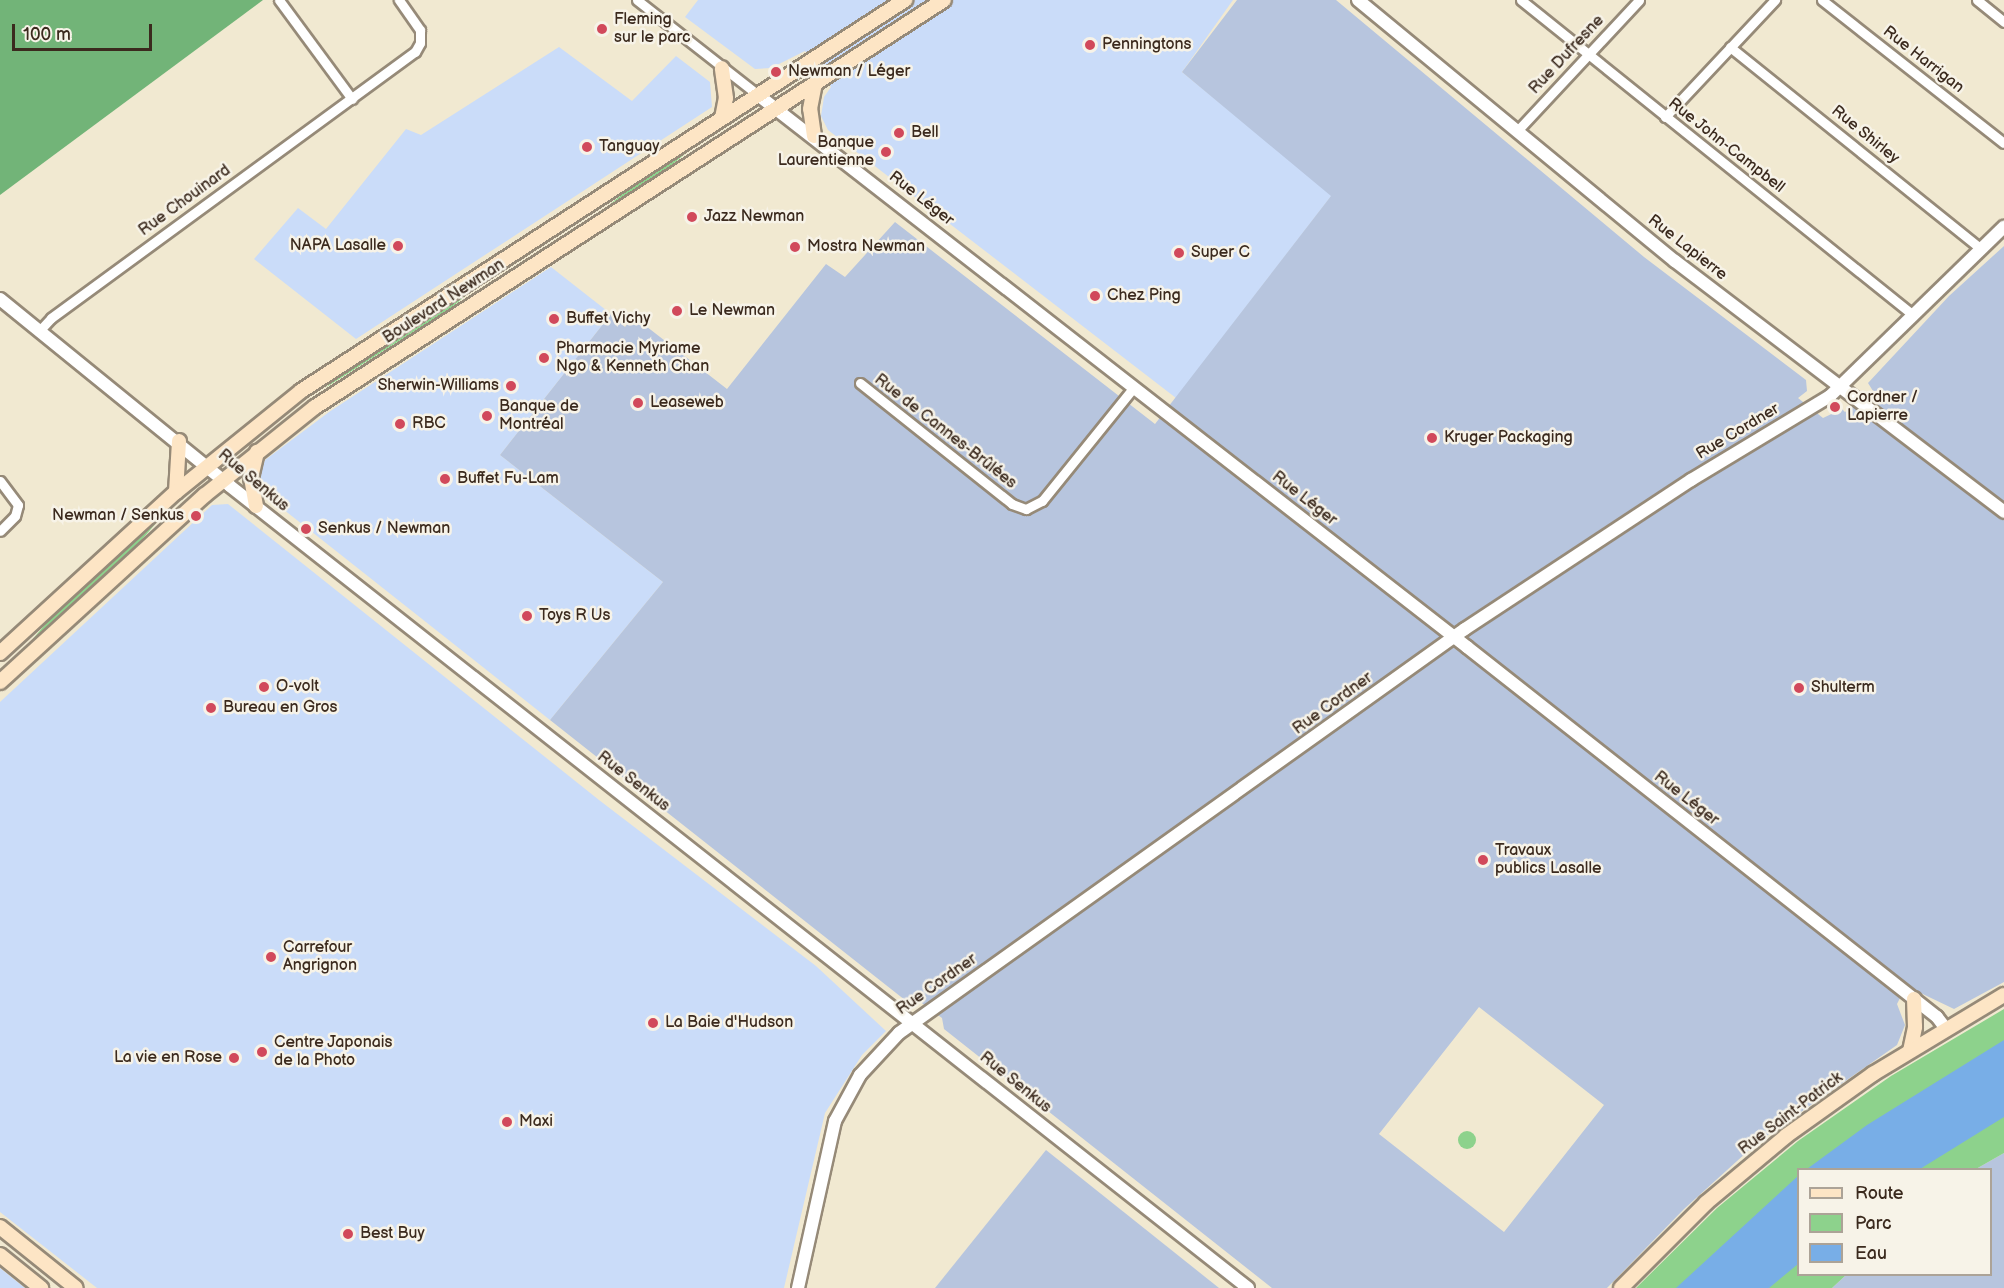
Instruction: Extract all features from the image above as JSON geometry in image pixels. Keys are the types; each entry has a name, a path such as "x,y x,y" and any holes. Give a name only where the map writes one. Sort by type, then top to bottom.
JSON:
{"main road":[{"name":"Boulevard Newman","path":"0,653 176,492 345,361 905,0"},
{"name":"Boulevard Newman","path":"0,682 223,480 343,388 944,0"},
{"path":"722,68 726,98 722,118"},
{"path":"814,136 810,109 815,83"},
{"path":"176,492 179,441"},
{"path":"256,506 251,478 257,452"},
{"name":"Rue Saint-Patrick","path":"1621,1288 1706,1203 1771,1147 1910,1051 2004,995"},
{"path":"1910,1051 1915,1027 1914,999"},
{"path":"0,1227 76,1288"},
{"path":"0,1255 41,1288"}],"street":[{"path":"279,0 352,99"},
{"name":"Rue Chouinard","path":"40,330 51,318 352,99 418,47 419,28 399,0"},
{"name":"Rue Léger","path":"637,0 722,68 814,136 1914,999 1946,1029"},
{"name":"Rue Lapierre","path":"1358,0 1675,261 2004,512"},
{"name":"Rue John-Campbell","path":"1521,0 1913,315"},
{"name":"Rue Dufresne","path":"1517,131 1639,0"},
{"path":"1665,117 1775,0"},
{"name":"Rue Harrigan","path":"1822,0 2004,143"},
{"path":"1977,0 2004,22"},
{"name":"Rue Shirley","path":"1730,47 1980,248"},
{"name":"Rue Cordner","path":"798,1288 823,1162 837,1116 870,1062 912,1023 1453,637 1691,480 1841,387 1980,248 2004,227"},
{"name":"Rue Senkus","path":"0,299 179,441 223,480 1248,1288"},
{"name":"Rue de Cannes-Brûlées","path":"860,384 1012,504 1026,508 1041,501 1134,387"},
{"path":"0,481 18,506 15,516 0,531"}],"shaded area":[{"path":"698,0 1233,0 1182,72 1332,195 1176,398 828,130 821,116 824,97 831,87 805,51 771,68 755,69 685,17"},
{"path":"1237,0 1336,0 1644,257 1806,380 1807,391 1798,398 1823,418 1842,409 1845,412 1873,391 1868,383 1949,296 2004,246 2004,982 1954,1009 1906,986 1897,1004 1905,1025 1897,1045 1758,1142 1684,1209 1607,1288 1272,1288 944,1029 942,1018 919,1001 910,1004 550,720 663,582 500,455 611,314 625,327 633,316 727,389 826,264 845,277 895,222 1155,424 1331,196 1182,72","holes":["1479,1007 1604,1105 1504,1232 1379,1134"]},
{"path":"559,47 632,101 676,56 710,82 712,107 356,339 254,259 298,208 326,229 406,129 421,135"},
{"path":"551,267 611,314 500,455 663,582 550,720 269,498 258,476 265,460 329,412"},
{"name":"Carrefour Angrignon","path":"228,504 599,800 816,966 886,1031 862,1055 825,1113 784,1288 97,1288 0,1212 0,702 212,505"},
{"path":"1046,1150 1219,1288 935,1288"},
{"path":"2004,1153 2004,1288 1832,1288 1845,1276 1992,1276 1992,1168 1978,1168"},
{"path":"0,1268 25,1288 0,1288"}],"green space":[{"path":"0,0 263,0 0,195"},
{"path":"699,142 666,170 609,205 641,179"},
{"path":"483,281 451,308 325,388 349,368"},
{"path":"157,522 132,551 31,641 56,612"},
{"path":"2004,1009 2004,1153 1978,1168 1797,1168 1797,1276 1845,1276 1832,1288 1636,1288 1717,1208 1798,1141 1891,1076"},
{"path":"1467,1131 1473,1134 1476,1140 1473,1146 1467,1149 1461,1146 1458,1140 1461,1134"}],"water":[{"path":"2004,1040 2004,1117 1922,1168 1808,1168 1867,1125"},
{"path":"1797,1177 1797,1265 1769,1288 1676,1288"}],"place":[{"name":"Fleming sur le parc","path":"602,29"},
{"name":"Penningtons","path":"1090,45"},
{"name":"Newman / Léger","path":"776,72"},
{"name":"Bell","path":"899,133"},
{"name":"Tanguay","path":"587,147"},
{"name":"Banque Laurentienne","path":"886,152"},
{"name":"Jazz Newman","path":"692,217"},
{"name":"NAPA Lasalle","path":"398,246"},
{"name":"Mostra Newman","path":"795,247"},
{"name":"Super C","path":"1179,253"},
{"name":"Chez Ping","path":"1095,296"},
{"name":"Le Newman","path":"677,311"},
{"name":"Buffet Vichy","path":"554,319"},
{"name":"Pharmacie Myriame Ngo & Kenneth Chan","path":"544,358"},
{"name":"Sherwin-Williams","path":"511,386"},
{"name":"Leaseweb","path":"638,403"},
{"name":"Cordner / Lapierre","path":"1835,407"},
{"name":"Banque de Montréal","path":"487,416"},
{"name":"RBC","path":"400,424"},
{"name":"Kruger Packaging","path":"1432,438"},
{"name":"Buffet Fu-Lam","path":"445,479"},
{"name":"Newman / Senkus","path":"196,516"},
{"name":"Senkus / Newman","path":"306,529"},
{"name":"Toys R Us","path":"527,616"},
{"name":"O-volt","path":"264,687"},
{"name":"Shulterm","path":"1799,688"},
{"name":"Bureau en Gros","path":"211,708"},
{"name":"Travaux publics Lasalle","path":"1483,860"},
{"name":"Carrefour Angrignon","path":"271,957"},
{"name":"La Baie d'Hudson","path":"653,1023"},
{"name":"Centre Japonais de la Photo","path":"262,1052"},
{"name":"La vie en Rose","path":"234,1058"},
{"name":"Maxi","path":"507,1122"},
{"name":"Best Buy","path":"348,1234"}]}
